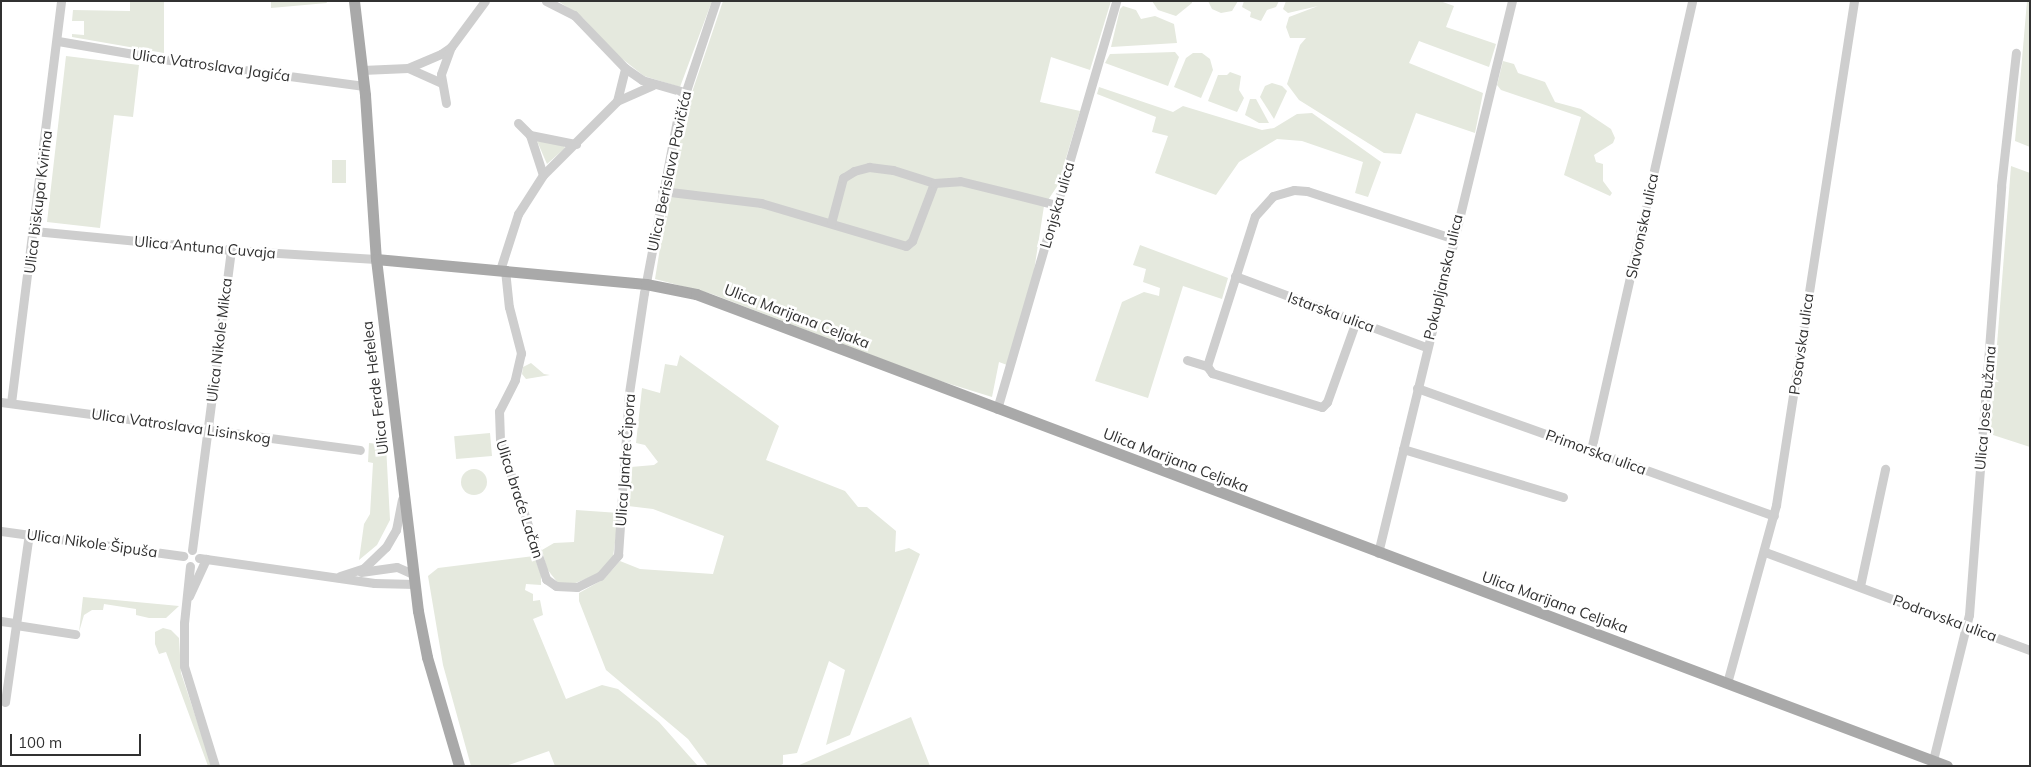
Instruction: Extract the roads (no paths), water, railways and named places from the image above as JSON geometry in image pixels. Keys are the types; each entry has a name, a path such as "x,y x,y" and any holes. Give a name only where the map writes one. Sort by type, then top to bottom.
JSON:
{"main road":[{"name":"Ulica Ferde Hefelea","path":"354,1 364,86 376,260 414,579 427,657 459,766"},
{"name":"Ulica Marijana Celjaka","path":"376,260 646,284 696,294 1378,553 1947,766"}],"street":[{"name":"Ulica biskupa Kvirina","path":"11,403 62,1"},
{"path":"446,102 441,83 451,47 482,5 492,1"},
{"path":"546,1 574,14 625,68 653,84 684,92"},
{"name":"Ulica Berislava Pavičića","path":"646,284 662,191 684,92 716,1"},
{"name":"Lonjska ulica","path":"997,409 1116,1"},
{"name":"Pokupljanska ulica","path":"1378,553 1452,238 1512,1"},
{"name":"Slavonska ulica","path":"1591,450 1692,1"},
{"name":"Posavska ulica","path":"1727,683 1774,516 1854,1"},
{"name":"Ulica Vatroslava Jagića","path":"58,41 162,59 364,86"},
{"path":"362,70 408,68 451,47"},
{"name":"Ulica Jose Bužana","path":"1933,760 1967,627 2001,186 2016,53"},
{"path":"408,68 441,83"},
{"path":"617,102 625,68"},
{"path":"502,270 518,214 543,175 617,102 653,84"},
{"path":"518,123 530,136 543,175"},
{"path":"530,136 576,144"},
{"path":"831,223 840,184 854,171 869,167 886,168 934,183 953,180 1057,205"},
{"path":"662,191 761,203 909,245 934,183"},
{"path":"1207,366 1255,216 1267,200 1286,191 1307,191 1452,238"},
{"name":"Ulica Antuna Cuvaja","path":"34,231 230,250 376,260"},
{"name":"Ulica Nikole Mikca","path":"192,550 230,250"},
{"name":"Ulica braće Lačan","path":"502,270 509,308 521,353 516,380 499,411 498,434 534,546 550,583"},
{"name":"Istarska ulica","path":"1235,276 1426,347"},
{"name":"Ulica Jandre Čipora","path":"550,583 571,587 586,584 607,570 618,555 629,393 646,284"},
{"path":"1187,360 1207,366 1212,372 1322,407 1327,402 1356,321"},
{"name":"Primorska ulica","path":"1417,388 1774,516"},
{"name":"Ulica Vatroslava Lisinskog","path":"1,402 360,450"},
{"path":"1402,449 1563,497"},
{"path":"1860,586 1885,469"},
{"path":"354,573 372,562 391,540 403,496"},
{"name":"Ulica Nikole Šipuša","path":"1,531 183,556"},
{"path":"5,702 29,534"},
{"path":"203,559 190,566 184,562 183,556 192,550 203,559 386,584 414,579"},
{"name":"Podravska ulica","path":"1765,552 2030,650"},
{"path":"186,601 203,559"},
{"path":"190,566 186,601 184,666 215,766"},
{"path":"334,577 397,567 414,579"},
{"path":"1,621 75,634"}]}
